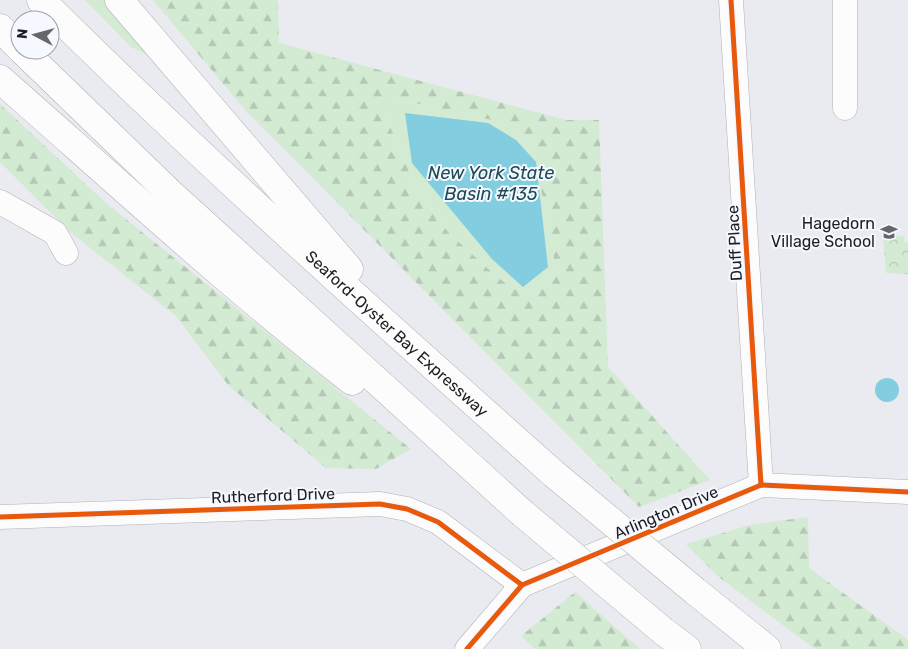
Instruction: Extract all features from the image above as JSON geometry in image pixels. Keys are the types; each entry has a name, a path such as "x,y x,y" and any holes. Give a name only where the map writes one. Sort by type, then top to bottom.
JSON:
{"highway":[{"name":"Seaford-Oyster Bay Expressway","path":"41,0 203,156 426,360 554,474 767,649"},
{"path":"119,0 426,360"},
{"path":"0,28 10,38"},
{"path":"32,60 170,193 521,512"},
{"path":"0,79 211,266 300,341 521,512 687,649"}],"street":[{"name":"Duff Place","path":"731,0 761,485"},
{"path":"844,108 845,0"},
{"path":"0,202 55,233 66,254"},
{"name":"Arlington Drive","path":"467,649 522,585 761,485 908,492"},
{"name":"Rutherford Drive","path":"0,517 380,504 407,509 438,522 522,585"}],"green space":[{"path":"85,0 109,0 151,52 148,55 131,47"},
{"path":"153,0 278,0 279,43 566,120 599,120 608,367 710,480 639,507 245,110","holes":["388,102 421,104 505,123 532,144 554,255 552,279 536,295 511,287 497,277 448,232 416,188 387,119"]},
{"name":"New York State Basin #135","path":"388,102 421,104 505,123 532,144 554,255 552,279 536,295 511,287 497,277 448,232 416,188 387,119"},
{"path":"0,104 106,203 411,449 376,469 326,468 228,385 176,316 70,232 0,162"},
{"path":"883,235 905,236 904,242 908,242 908,274 886,273"},
{"path":"808,517 809,568 908,640 908,649 815,649 720,578 686,544 750,525"},
{"path":"575,592 640,649 535,649 521,636"}],"water":[{"name":"New York State Basin #135","path":"405,113 488,123 516,140 536,162 548,267 523,287 492,259 412,163"},
{"path":"887,378 895,382 899,390 895,398 887,402 879,398 875,390 879,382"}],"cycle path":[{"path":"731,0 761,485"},
{"path":"467,649 522,585 761,485 908,492"},
{"path":"0,517 380,504 407,509 438,522 522,585"}],"place":[{"name":"Hagedorn Village School","path":"889,232"}]}
